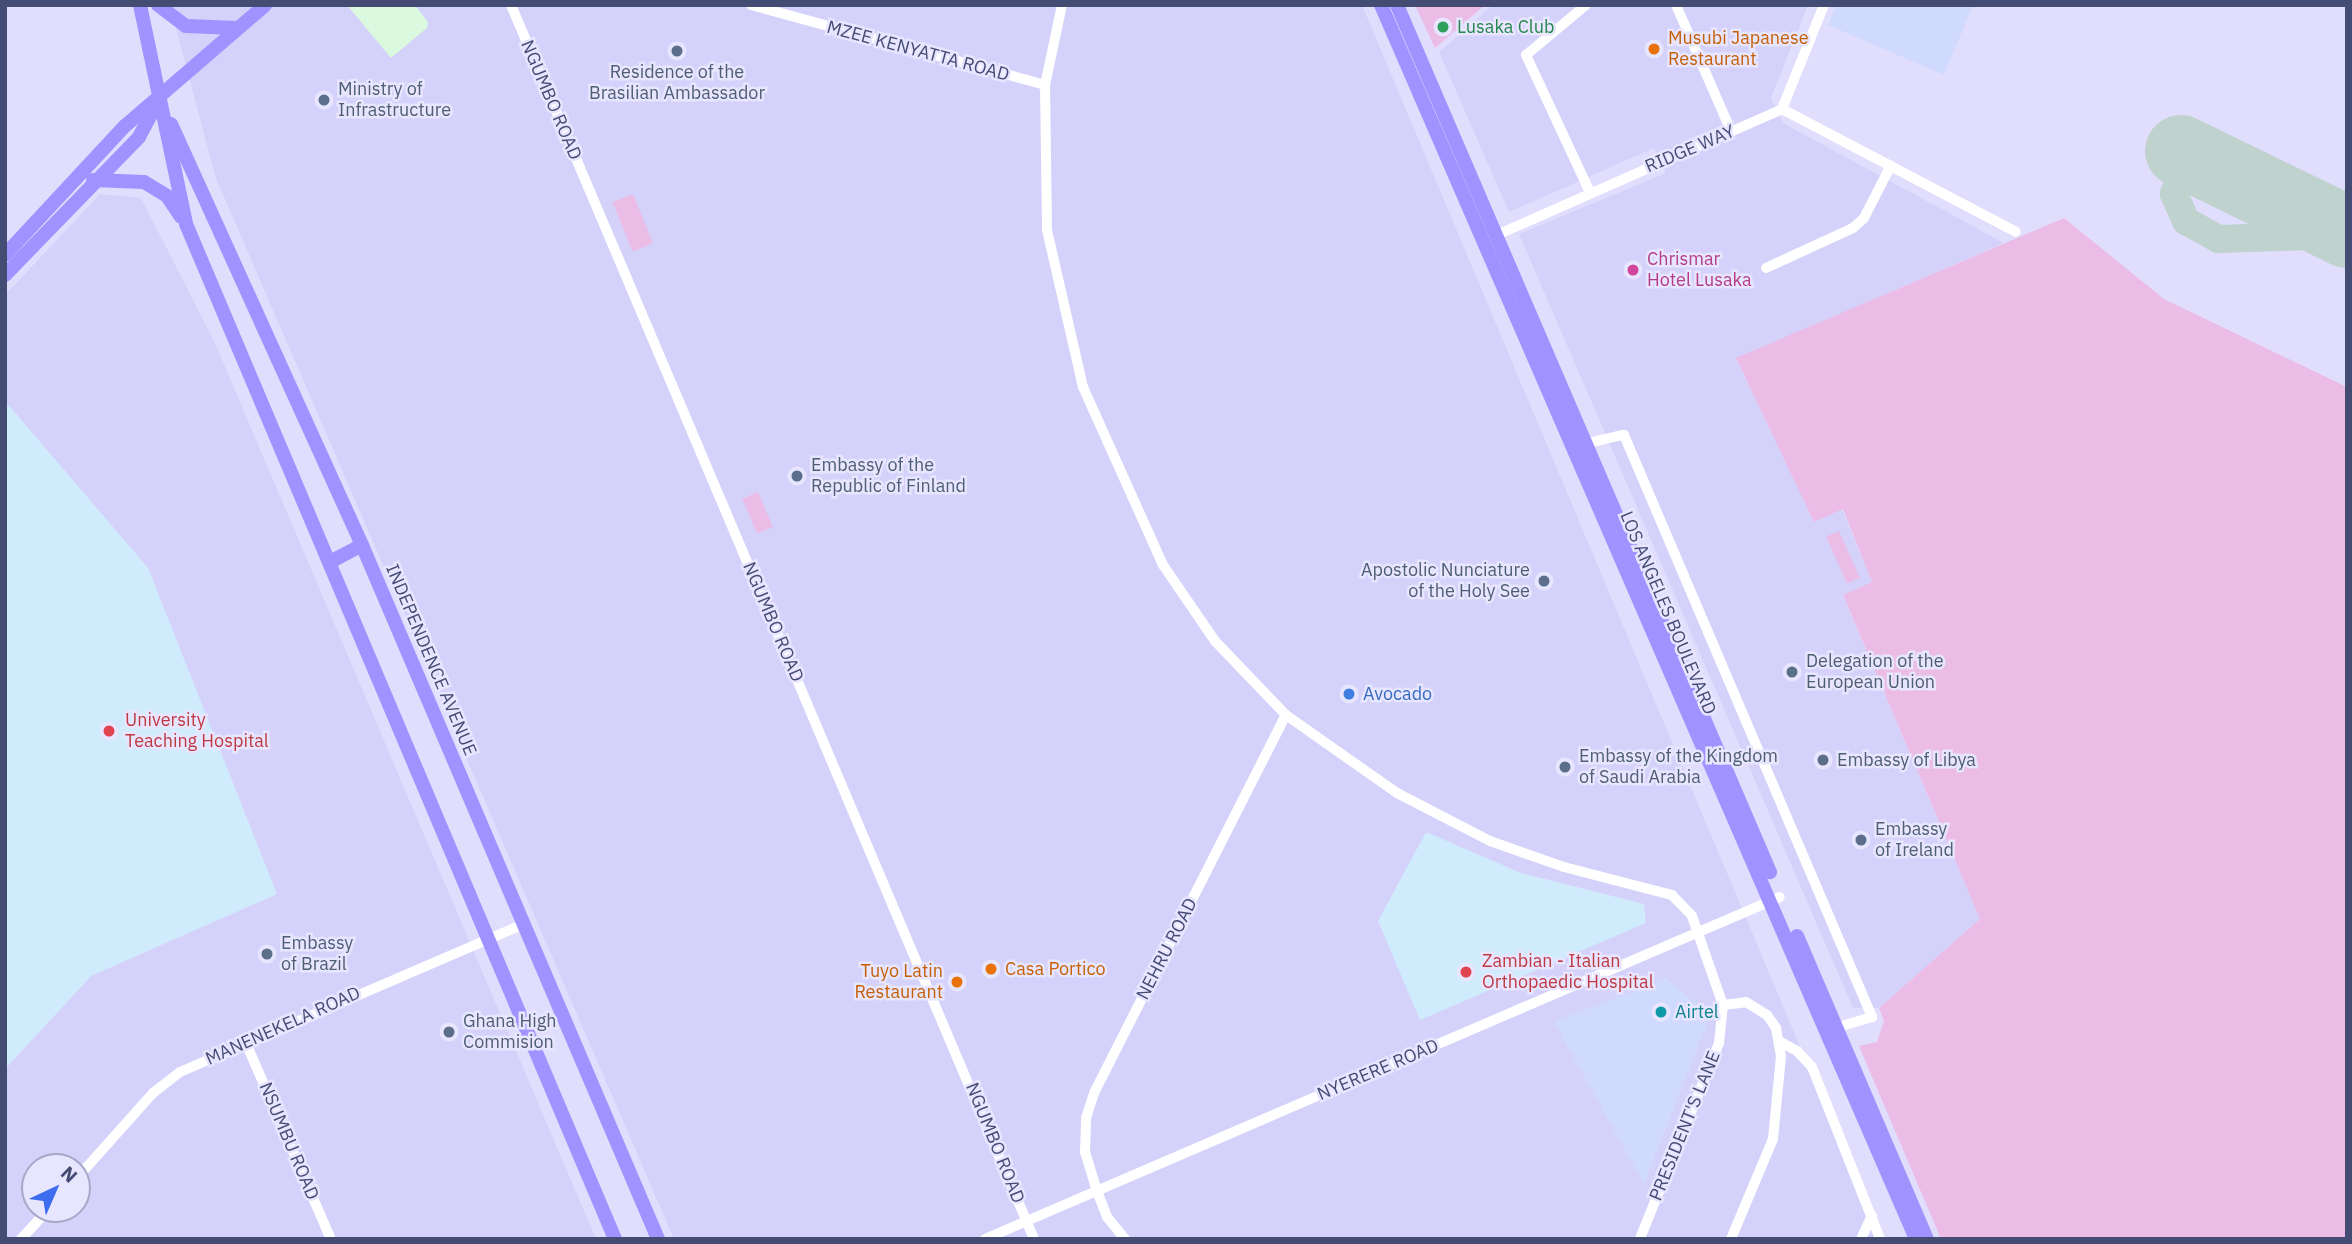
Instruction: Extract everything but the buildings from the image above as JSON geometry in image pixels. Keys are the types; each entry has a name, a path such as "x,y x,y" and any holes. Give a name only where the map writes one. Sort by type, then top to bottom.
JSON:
{"main road":[{"name":"INDEPENDENCE AVENUE","path":"140,5 186,223 615,1239"},
{"path":"158,5 186,26 238,28"},
{"path":"5,255 125,127 265,5"},
{"name":"LOS ANGELES BOULEVARD","path":"1381,5 1588,443 1776,899"},
{"name":"LOS ANGELES BOULEVARD","path":"1397,5 1492,238 1831,1029 1916,1239"},
{"name":"INDEPENDENCE AVENUE","path":"159,100 362,545 658,1239"},
{"path":"5,275 93,180 139,137 159,100"},
{"path":"93,180 134,180 155,188 186,223"},
{"path":"330,562 362,545"},
{"name":"LOS ANGELES BOULEVARD","path":"1831,1029 1927,1239"}],"street":[{"name":"NGUMBO ROAD","path":"511,5 1034,1239"},
{"name":"MZEE KENYATTA ROAD","path":"751,5 768,7 1045,85"},
{"name":"PRESIDENT'S LANE","path":"1062,5 1045,85 1047,230 1083,387 1163,565 1214,641 1286,715 1354,765 1441,819 1564,867 1672,895 1685,905 1699,932 1723,1004 1719,1043 1640,1239"},
{"path":"1586,5 1526,55 1590,192"},
{"path":"1676,5 1731,131"},
{"path":"1824,5 1782,109 2016,232"},
{"name":"RIDGE WAY","path":"1492,238 1590,192 1782,109"},
{"path":"1766,268 1853,228 1864,218 1891,165"},
{"path":"1588,443 1624,435 1872,1017 1831,1029"},
{"name":"NEHRU ROAD","path":"1125,1239 1107,1217 1097,1191 1084,1138 1094,1093 1286,715"},
{"name":"NYERERE ROAD","path":"985,1239 1776,899"},
{"name":"MANENEKELA ROAD","path":"91,1163 166,1082 246,1043 523,924"},
{"path":"1723,1004 1746,1002 1767,1015 1779,1041 1780,1081 1773,1139 1731,1239"},
{"path":"1779,1041 1797,1051 1812,1067 1880,1239"},
{"name":"NSUMBU ROAD","path":"246,1043 331,1239"},
{"path":"1861,1239 1872,1215"},
{"path":"21,1239 36,1223"}],"shaded area":[{"path":"170,5 1362,5 1881,1239 674,1239 215,176"},
{"path":"347,5 415,5 428,22 427,28 391,58"},
{"name":"Lusaka Club","path":"1415,5 1485,5 1435,48"},
{"path":"1493,5 1808,5 1771,98 1783,123 2004,243 1736,359 1815,522 1842,509 1872,582 1843,596 1980,919 1879,1008 1853,1008 1519,234 1666,173 1654,148 1509,212 1439,52"},
{"path":"1836,5 1973,5 1944,75 1828,25"},
{"path":"100,194 141,198 215,343 596,1239 5,1239 5,1069 91,976 276,894 148,568 5,401 5,295"},
{"path":"633,194 653,243 632,251 613,202"},
{"path":"2064,218 2164,299 2347,387 2347,1239 1941,1239 1859,1046 1877,1042 1884,1021 1879,1008 1980,919 1843,595 1872,582 1843,509 1814,522 1736,358"},
{"name":"University Teaching Hospital","path":"5,401 148,568 277,894 91,976 5,1069"},
{"path":"758,492 773,527 757,534 742,499"},
{"path":"1839,531 1860,578 1847,583 1826,537"},
{"name":"Zambian - Italian Orthopaedic Hospital","path":"1426,832 1521,873 1644,904 1646,923 1420,1020 1378,921"},
{"path":"1666,978 1710,1015 1644,1184 1554,1022"}],"taxiway":[{"path":"2268,193 2242,157 2217,146 2197,151 2186,162 2174,194 2186,221 2218,239 2347,235"}],"runway":[{"path":"2181,151 2347,232"}],"place":[{"name":"Lusaka Club","path":"1443,27"},
{"name":"Musubi Japanese Restaurant","path":"1654,49"},
{"name":"Residence of the Brasilian Ambassador","path":"677,51"},
{"name":"Ministry of Infrastructure","path":"324,100"},
{"name":"Chrismar Hotel Lusaka","path":"1633,270"},
{"name":"Embassy of the Republic of Finland","path":"797,476"},
{"name":"Apostolic Nunciature of the Holy See","path":"1544,581"},
{"name":"Delegation of the European Union","path":"1792,672"},
{"name":"Avocado","path":"1349,694"},
{"name":"University Teaching Hospital","path":"109,731"},
{"name":"Embassy of Libya","path":"1823,760"},
{"name":"Embassy of the Kingdom of Saudi Arabia","path":"1565,767"},
{"name":"Embassy of Ireland","path":"1861,840"},
{"name":"Embassy of Brazil","path":"267,954"},
{"name":"Casa Portico","path":"991,969"},
{"name":"Zambian - Italian Orthopaedic Hospital","path":"1466,972"},
{"name":"Tuyo Latin Restaurant","path":"957,982"},
{"name":"Airtel","path":"1661,1012"},
{"name":"Ghana High Commision","path":"449,1032"}]}
